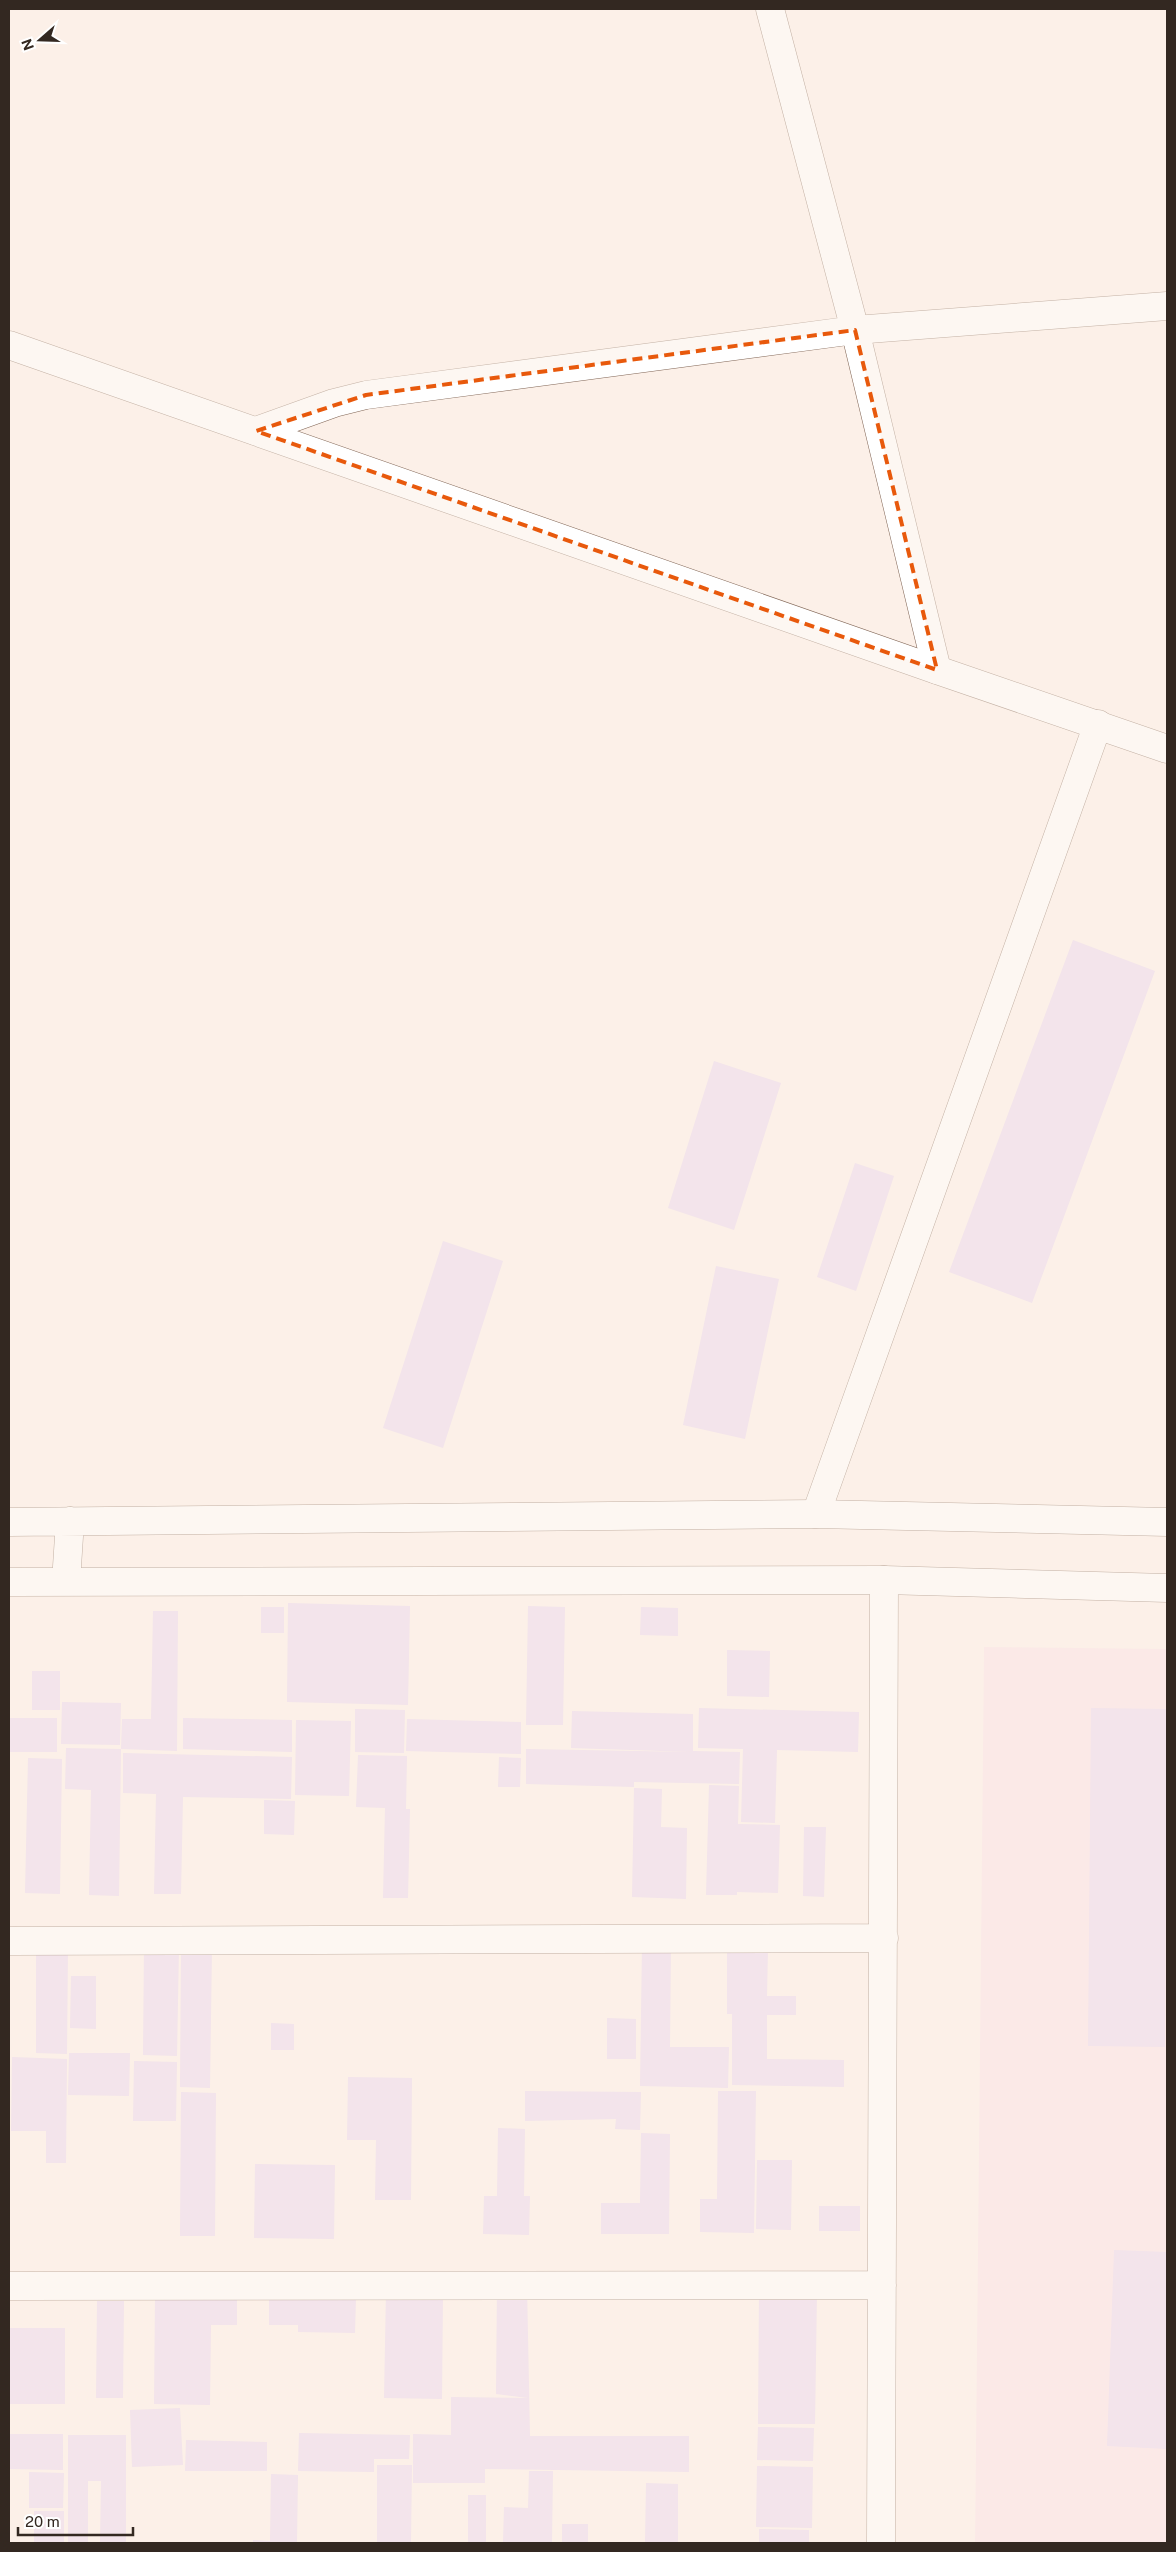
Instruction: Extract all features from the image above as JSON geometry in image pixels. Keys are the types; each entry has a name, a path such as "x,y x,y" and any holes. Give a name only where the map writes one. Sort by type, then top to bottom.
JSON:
{"street":[{"path":"770,9 855,330 937,670"},
{"path":"256,431 334,403 366,395 855,330 1167,306"},
{"path":"9,345 937,670 1167,748"},
{"path":"816,1514 1098,724"},
{"path":"9,1522 816,1514 1167,1522"},
{"path":"66,1582 70,1521"},
{"path":"881,2543 884,1580"},
{"path":"9,1582 884,1580 1167,1588"},
{"path":"9,1941 884,1938"},
{"path":"9,2286 882,2284"}],"highlighted area":[{"path":"855,330 937,670 256,431 366,395"}],"shaded area":[{"path":"984,1647 1167,1649 1167,2543 975,2543"}],"building":[{"path":"1073,940 1155,971 1032,1303 949,1272"},
{"path":"714,1061 781,1083 734,1230 668,1208"},
{"path":"855,1163 894,1176 856,1291 817,1277"},
{"path":"443,1241 503,1261 443,1448 383,1428"},
{"path":"716,1266 779,1279 745,1439 683,1425"},
{"path":"288,1603 410,1606 408,1705 287,1702"},
{"path":"528,1606 565,1607 563,1725 526,1725"},
{"path":"261,1607 284,1607 284,1633 261,1633"},
{"path":"641,1607 678,1608 678,1636 640,1635"},
{"path":"153,1611 178,1611 177,1751 121,1749 122,1719 151,1719"},
{"path":"727,1650 770,1651 769,1697 727,1696"},
{"path":"32,1671 60,1671 60,1710 32,1710"},
{"path":"62,1702 121,1703 120,1745 61,1744"},
{"path":"699,1708 859,1712 858,1752 777,1750 775,1823 741,1822 743,1749 698,1748"},
{"path":"1091,1708 1167,1709 1165,2047 1088,2046"},
{"path":"355,1709 405,1710 404,1753 355,1752"},
{"path":"572,1711 693,1714 693,1751 740,1752 739,1784 634,1782 634,1787 526,1784 526,1749 692,1752 571,1748"},
{"path":"9,1718 57,1718 57,1752 9,1752"},
{"path":"183,1718 292,1720 292,1752 183,1749"},
{"path":"407,1719 521,1722 521,1754 406,1751"},
{"path":"296,1720 351,1721 349,1796 295,1795"},
{"path":"66,1748 121,1749 119,1896 89,1895 91,1790 65,1789"},
{"path":"123,1753 292,1757 291,1799 183,1797 181,1894 154,1894 156,1794 123,1793"},
{"path":"358,1755 407,1756 406,1809 410,1809 408,1898 383,1898 385,1808 356,1807"},
{"path":"499,1757 521,1758 520,1787 498,1787"},
{"path":"28,1758 62,1759 60,1894 25,1893"},
{"path":"709,1785 739,1786 738,1824 780,1825 778,1893 737,1892 737,1895 706,1895"},
{"path":"634,1788 662,1789 661,1827 687,1828 686,1899 632,1897"},
{"path":"264,1800 295,1801 294,1835 264,1834"},
{"path":"804,1827 826,1827 824,1897 803,1896"},
{"path":"642,1944 671,1944 670,2047 729,2047 728,2088 640,2086"},
{"path":"144,1947 179,1947 177,2056 143,2055"},
{"path":"36,1948 68,1948 67,2054 36,2053"},
{"path":"181,1948 212,1948 210,2088 180,2087"},
{"path":"727,1948 768,1949 767,1996 796,1996 796,2015 767,2015 767,2059 844,2060 844,2087 732,2085 732,2014 727,2014"},
{"path":"71,1976 96,1976 96,2029 70,2028"},
{"path":"607,2018 636,2019 636,2059 607,2059"},
{"path":"271,2023 294,2024 294,2050 271,2050"},
{"path":"69,2053 130,2053 129,2096 68,2095"},
{"path":"12,2057 67,2059 66,2163 46,2163 46,2131 11,2131"},
{"path":"134,2061 177,2062 176,2121 133,2121"},
{"path":"348,2077 412,2078 411,2200 375,2200 376,2140 347,2140"},
{"path":"525,2091 641,2092 640,2130 615,2129 616,2119 525,2121"},
{"path":"718,2091 756,2091 754,2233 700,2232 700,2199 717,2199"},
{"path":"181,2092 216,2093 215,2236 180,2236"},
{"path":"498,2128 525,2129 524,2196 530,2196 529,2235 483,2234 484,2196 497,2196"},
{"path":"641,2133 670,2134 669,2234 601,2234 601,2203 640,2203"},
{"path":"757,2160 792,2160 791,2230 756,2229"},
{"path":"255,2164 335,2165 334,2239 254,2238"},
{"path":"819,2206 860,2206 860,2231 819,2231"},
{"path":"1114,2250 1167,2252 1167,2449 1107,2446"},
{"path":"497,2285 527,2285 530,2436 689,2436 689,2472 485,2469 485,2483 413,2483 413,2434 451,2435 451,2397 528,2398 496,2394"},
{"path":"386,2291 443,2292 442,2399 384,2398"},
{"path":"759,2292 817,2292 815,2424 758,2424"},
{"path":"155,2297 237,2298 237,2325 211,2325 210,2405 154,2404"},
{"path":"269,2297 356,2298 355,2333 298,2332 298,2325 269,2325"},
{"path":"97,2301 124,2301 123,2398 96,2398"},
{"path":"9,2328 65,2328 65,2404 9,2404"},
{"path":"180,2408 183,2465 132,2467 130,2410"},
{"path":"758,2427 814,2428 813,2461 757,2460"},
{"path":"299,2433 410,2435 409,2459 374,2459 374,2472 298,2471"},
{"path":"9,2434 63,2434 63,2470 9,2469"},
{"path":"68,2435 126,2435 126,2543 100,2543 101,2481 88,2481 88,2543 68,2543"},
{"path":"186,2440 267,2442 267,2471 185,2471"},
{"path":"377,2465 412,2465 411,2543 377,2543"},
{"path":"757,2466 813,2467 812,2528 756,2527"},
{"path":"529,2471 553,2471 552,2543 503,2543 504,2507 528,2508"},
{"path":"29,2472 64,2473 63,2508 29,2508"},
{"path":"271,2474 298,2475 297,2543 253,2543 253,2540 270,2541"},
{"path":"646,2483 678,2484 678,2543 645,2543"},
{"path":"468,2495 486,2495 486,2543 468,2543"},
{"path":"34,2511 64,2511 64,2543 34,2543"},
{"path":"562,2524 588,2524 588,2543 562,2543"},
{"path":"759,2529 809,2530 809,2543 759,2543"}]}
